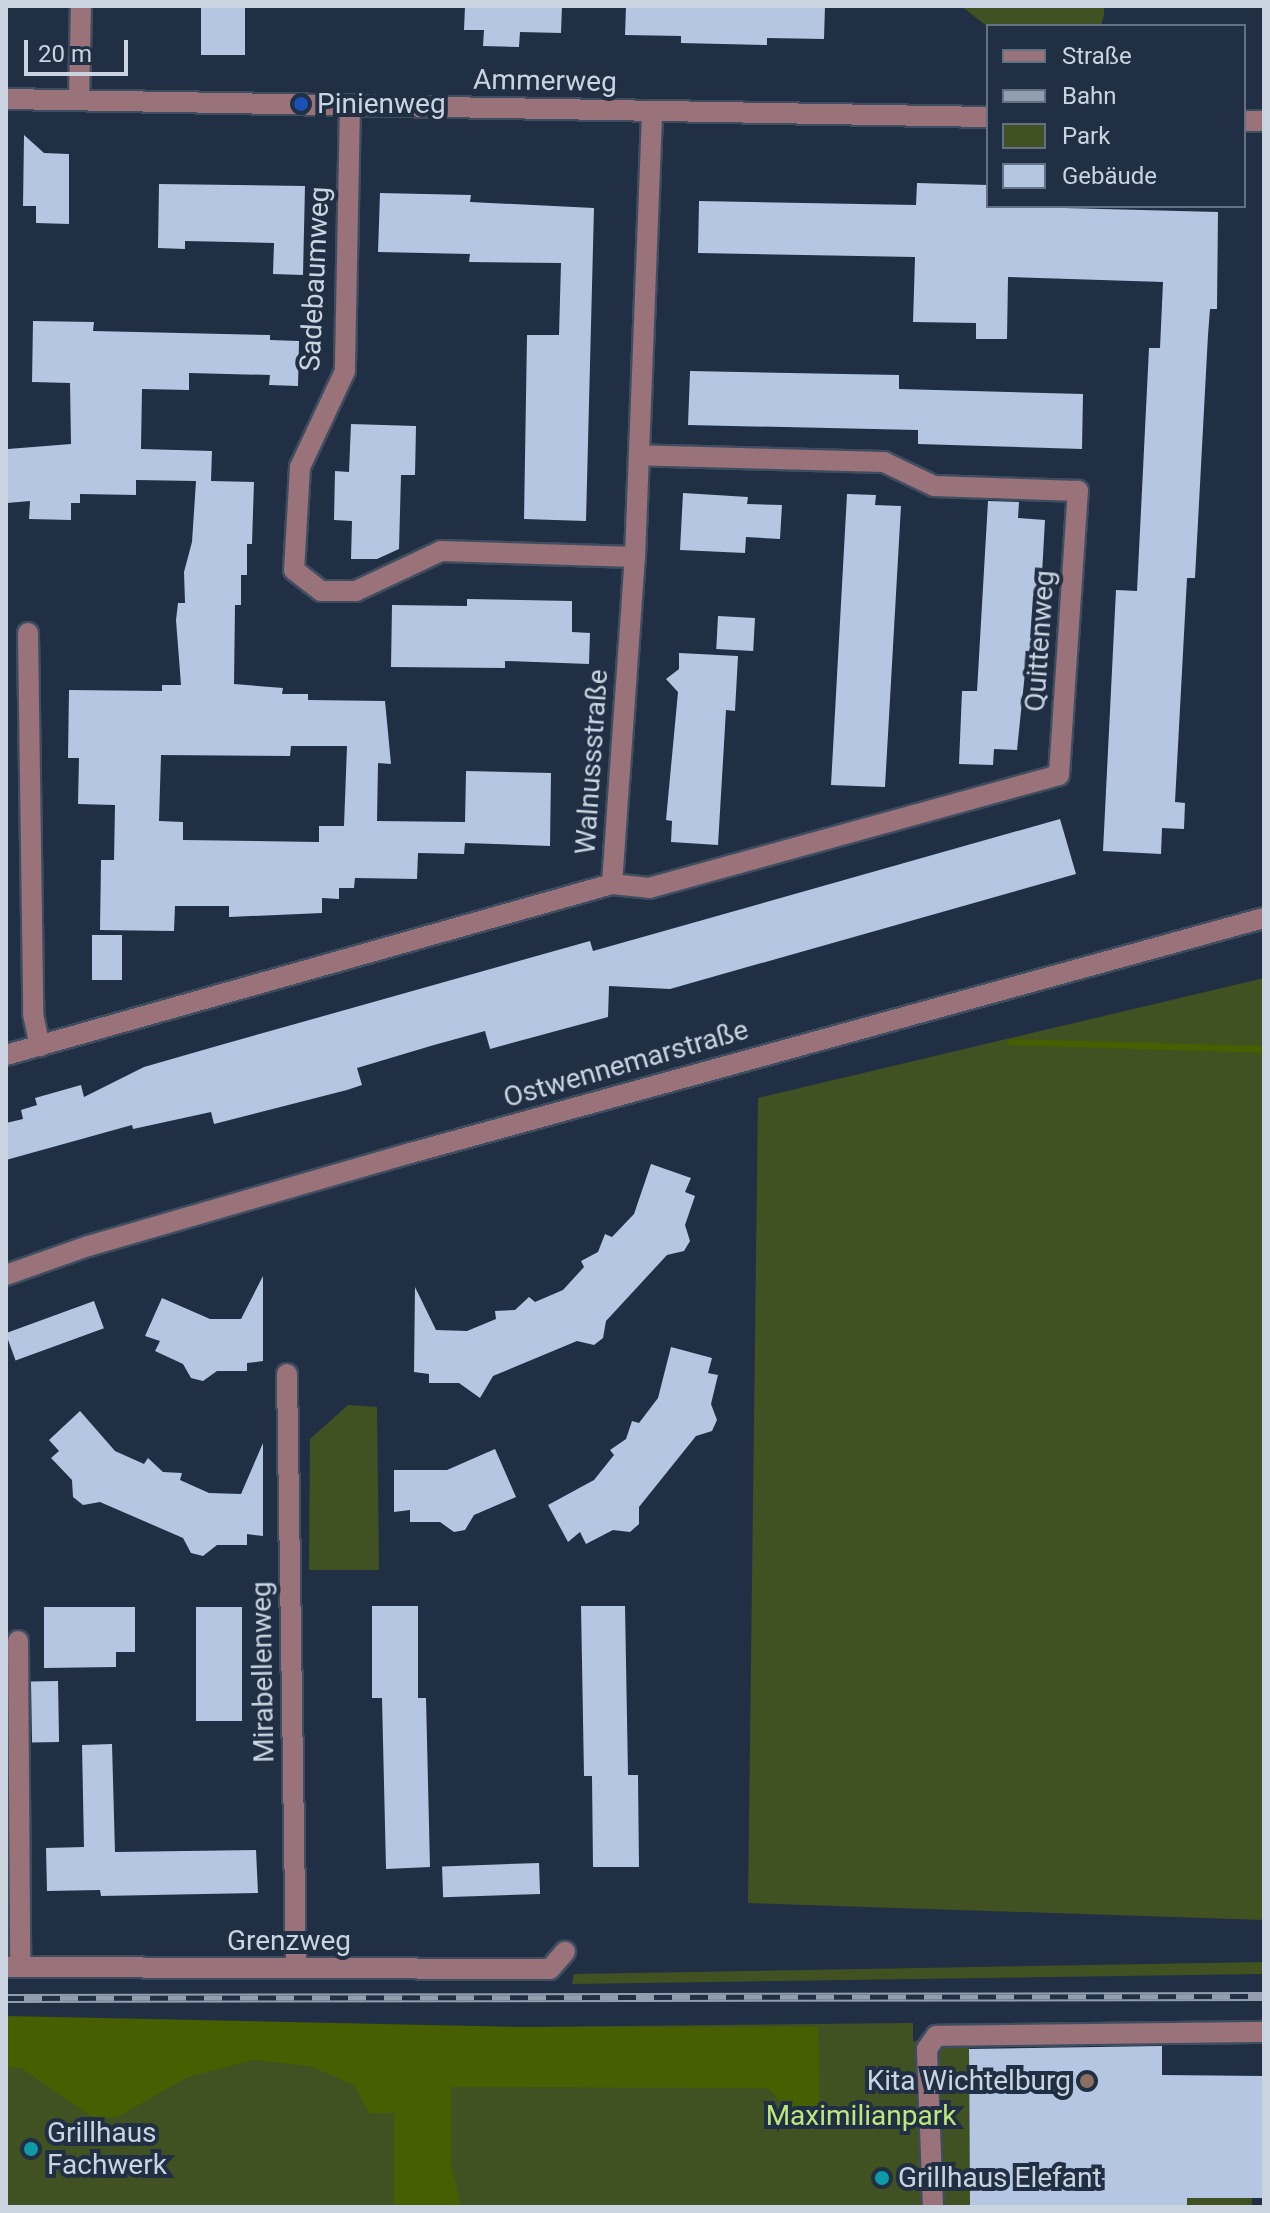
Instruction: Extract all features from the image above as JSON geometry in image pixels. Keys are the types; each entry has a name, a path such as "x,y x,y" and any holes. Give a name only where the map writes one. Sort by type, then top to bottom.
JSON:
{"street":[{"path":"79,99 81,6"},
{"name":"Ammerweg","path":"6,99 986,117"},
{"name":"Sadebaumweg","path":"350,105 345,371 300,467 294,570 321,591 356,591 441,551 635,557"},
{"name":"Walnussstraße","path":"6,1055 612,884 635,557 652,111"},
{"name":"Quittenweg","path":"612,884 649,888 1059,775 1078,491 934,486 884,462 639,455"},
{"path":"28,633 33,1014 40,1046"},
{"name":"Ostwennemarstraße","path":"6,1275 88,1246 407,1154 1264,918"},
{"name":"Mirabellenweg","path":"287,1374 296,1968"},
{"path":"13,1967 18,1641"},
{"name":"Grenzweg","path":"13,1967 550,1969 565,1952"},
{"path":"933,2207 927,2049 936,2036 1264,2032"}],"green space":[{"path":"961,6 1104,6 1102,24 986,25"},
{"path":"1264,978 1264,1920 748,1903 758,1098"},
{"path":"1009,1039 1264,1046 1264,1053 1008,1045"},
{"path":"348,1405 377,1407 379,1570 309,1570 310,1439"},
{"path":"1264,1962 1264,1974 572,1984 574,1974"},
{"path":"6,2016 522,2027 818,2027 820,2124 797,2119 768,2088 451,2087 451,2165 461,2207 394,2207 394,2113 369,2113 354,2085 310,2066 254,2060 188,2077 117,2117 94,2118 21,2068 6,2067"},
{"name":"Maximilianpark","path":"913,2023 913,2041 969,2046 970,2207 6,2207 6,2060 522,2027"},
{"path":"1187,2198 1252,2198 1252,2207 1187,2207"}],"building":[{"path":"201,6 245,6 245,55 201,55"},
{"path":"465,6 562,6 561,33 520,32 519,47 483,46 484,30 464,30"},
{"path":"626,6 825,6 824,39 767,38 767,45 681,43 681,36 625,35"},
{"path":"24,135 44,153 69,154 69,224 36,223 36,206 23,206"},
{"path":"917,183 986,185 986,208 1218,212 1217,309 1210,309 1195,578 1187,578 1175,802 1185,803 1184,829 1162,828 1161,854 1103,851 1116,590 1137,591 1149,348 1160,348 1163,282 1008,277 1007,339 976,339 976,323 913,322 915,257 698,253 699,201 916,205"},
{"path":"159,184 305,186 303,275 273,274 274,243 185,241 185,249 158,248"},
{"path":"380,193 471,195 470,202 594,208 586,521 524,519 527,335 559,335 561,263 469,262 470,254 378,252"},
{"path":"33,321 94,322 93,331 270,335 270,340 299,341 298,386 269,385 270,375 189,373 189,390 142,389 141,449 212,451 211,481 254,482 252,544 247,544 247,575 241,575 241,605 235,605 234,684 283,688 282,694 308,694 308,700 385,701 391,764 378,763 377,821 465,822 466,771 551,773 550,846 465,843 464,854 418,853 417,879 355,878 354,888 339,888 339,899 322,898 322,913 229,917 229,906 175,906 174,931 100,930 101,860 114,860 115,805 78,804 79,758 68,758 69,690 162,691 162,685 181,685 176,620 178,603 185,603 184,572 192,542 196,481 136,480 136,495 80,494 80,503 71,503 71,520 29,519 30,501 7,503 8,449 71,444 70,383 32,382","holes":["291,746 347,746 344,826 319,826 319,842 183,840 183,822 159,821 161,755 290,756"]},
{"path":"690,371 899,375 899,389 1083,394 1082,449 918,444 918,430 688,425"},
{"path":"351,424 416,426 415,475 401,475 399,549 377,559 351,559 352,521 334,520 335,471 349,472"},
{"path":"683,493 748,497 747,504 782,505 780,539 746,537 745,553 680,550"},
{"path":"847,494 876,495 875,505 901,506 885,787 831,785"},
{"path":"988,501 1019,502 1018,518 1045,520 1037,664 1026,663 1017,750 994,749 993,765 959,764 962,691 977,691"},
{"path":"467,599 572,601 572,632 590,633 589,664 505,661 505,668 391,667 392,605 467,606"},
{"path":"718,616 755,618 753,651 716,649"},
{"path":"679,653 738,656 735,711 726,710 718,845 671,842 672,821 666,820 678,692 666,679 679,669"},
{"path":"1060,819 1076,874 670,989 609,986 608,1017 490,1049 485,1031 434,1045 357,1068 362,1085 347,1090 214,1124 211,1112 133,1129 132,1125 6,1160 6,1123 23,1119 21,1110 37,1105 35,1098 81,1085 84,1097 144,1067 210,1048 590,941 593,951"},
{"path":"92,935 122,935 122,980 92,980"},
{"path":"651,1164 691,1178 685,1192 695,1196 685,1225 690,1241 684,1251 667,1255 606,1321 603,1338 594,1345 577,1341 493,1376 480,1398 459,1383 429,1383 429,1374 414,1372 415,1287 436,1330 467,1331 496,1319 495,1311 515,1310 529,1297 535,1302 563,1290 584,1267 581,1261 598,1252 605,1234 612,1237 634,1214"},
{"path":"263,1276 263,1361 247,1363 247,1371 217,1371 203,1381 191,1378 183,1364 155,1351 160,1341 145,1336 162,1298 210,1319 241,1319"},
{"path":"94,1301 104,1328 16,1360 6,1333"},
{"path":"671,1347 712,1358 708,1373 718,1375 711,1404 717,1420 712,1431 696,1436 639,1507 639,1524 630,1532 613,1530 586,1544 580,1532 568,1542 548,1505 594,1480 614,1455 610,1450 626,1439 632,1421 639,1423 658,1398"},
{"path":"80,1411 115,1451 144,1464 148,1458 163,1472 182,1473 180,1480 209,1493 241,1494 263,1443 263,1536 247,1534 247,1545 217,1545 203,1556 191,1553 183,1538 100,1502 83,1505 73,1497 72,1480 51,1458 59,1451 49,1440"},
{"path":"495,1449 516,1497 474,1515 465,1530 454,1532 440,1522 410,1522 410,1510 394,1512 394,1470 447,1470"},
{"path":"372,1606 418,1606 418,1698 426,1698 430,1867 386,1869 382,1698 372,1698"},
{"path":"581,1606 625,1606 628,1775 638,1775 639,1867 593,1867 592,1776 584,1776"},
{"path":"44,1607 135,1607 135,1652 116,1652 116,1667 44,1668"},
{"path":"196,1607 242,1607 242,1721 196,1721"},
{"path":"31,1681 58,1681 59,1742 32,1742"},
{"path":"112,1744 115,1852 256,1850 258,1893 101,1896 100,1890 47,1891 46,1848 84,1847 82,1745"},
{"path":"539,1863 540,1894 443,1897 442,1866"},
{"path":"1162,2046 1162,2075 1264,2076 1264,2198 1187,2198 1187,2207 970,2207 969,2049"}],"railway":[{"path":"6,1998 1264,1996"}],"place":[{"name":"Pinienweg","path":"301,104"},
{"name":"Kita Wichtelburg","path":"1087,2081"},
{"name":"Grillhaus Fachwerk","path":"31,2149"},
{"name":"Grillhaus Elefant","path":"882,2178"}]}
